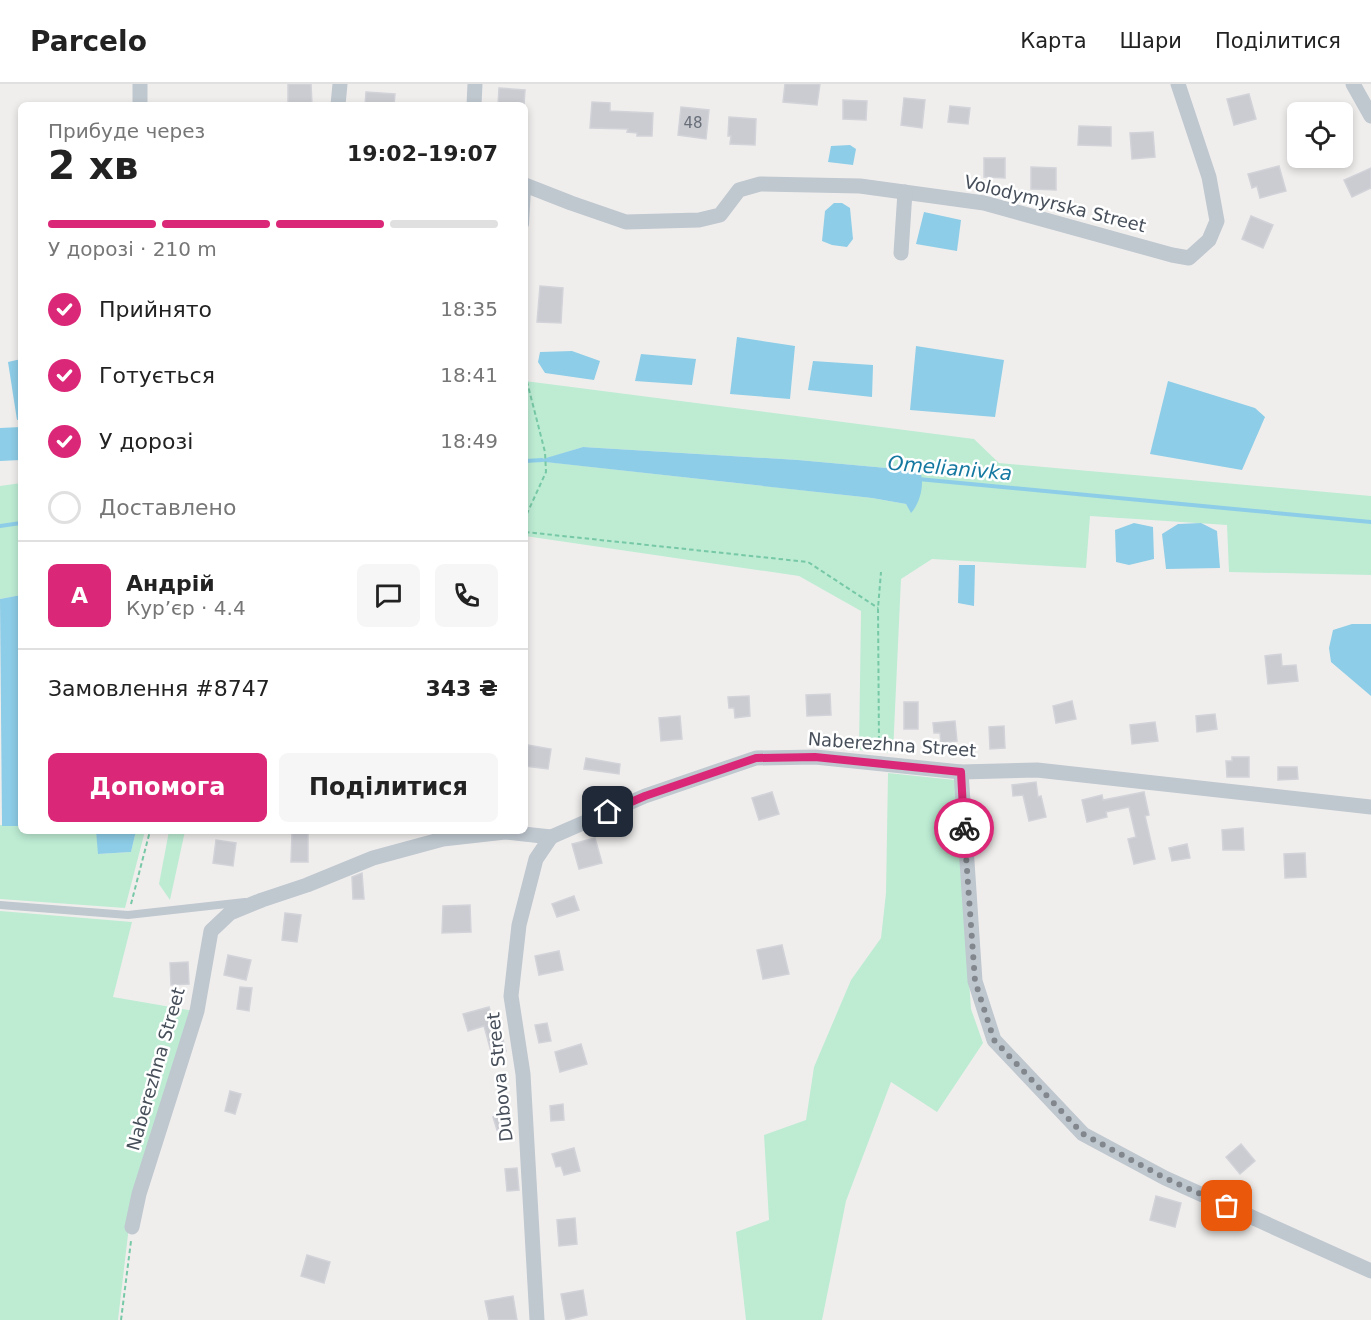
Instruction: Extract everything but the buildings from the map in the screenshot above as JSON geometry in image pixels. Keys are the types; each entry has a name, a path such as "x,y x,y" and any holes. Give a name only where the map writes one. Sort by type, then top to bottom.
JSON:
{"street":[{"path":"140,84 140,102"},
{"path":"338,102 340,84"},
{"path":"474,102 476,84"},
{"name":"Volodymyrska Street","path":"528,187 627,222 699,220 720,215 739,190 760,184 860,186 984,202 1172,255 1190,258 1209,240 1217,221 1209,177 1178,84"},
{"path":"1353,84 1371,116"},
{"path":"901,253 905,192"},
{"name":"Naberezhna Street","path":"523,834 551,837 645,796 756,758 815,757 961,772 1037,770 1371,807"},
{"path":"961,772 975,981 994,1040 1083,1134 1165,1178 1371,1271"},
{"name":"Naberezhna Street","path":"132,1227 139,1194 197,1011 211,931 230,913 373,858 443,839 487,834"},
{"name":"Dubova Street","path":"537,1320 523,1074 511,996 513,960 536,859 551,837"}],"lane":[{"path":"0,905 128,915 261,900"}],"path":[{"path":"528,386 545,452 546,472 528,511"},
{"path":"528,532 808,562 878,608"},
{"path":"879,763 878,608 881,572"},
{"path":"128,915 149,834"},
{"path":"122,1320 132,1227"}],"green space":[{"path":"528,381 974,439 999,463 1371,496 1371,575 1229,572 1227,525 1090,516 1086,568 932,559 901,579 893,753 859,750 861,611 799,576 528,536","holes":["583,447 798,460 920,471 911,512 906,504 872,498 538,461"]},
{"path":"18,483 18,596 0,599 0,486"},
{"path":"888,773 955,780 971,1009 983,1043 937,1112 891,1082 846,1201 822,1320 746,1320 736,1232 769,1220 764,1135 806,1120 814,1067 851,980 881,938 886,893"},
{"path":"0,825 18,826 18,834 96,834 99,854 131,852 135,834 144,834 125,908 0,899"},
{"path":"168,834 184,834 170,900 159,884"},
{"path":"0,911 132,922 113,997 194,1011 129,1226 118,1320 0,1320"}],"water":[{"path":"850,145 856,149 853,165 828,162 831,146"},
{"path":"834,203 842,203 850,208 853,239 847,247 822,241 825,211"},
{"path":"924,212 961,220 957,251 916,244"},
{"path":"737,337 795,346 790,399 730,394"},
{"path":"916,346 1004,360 995,417 910,410"},
{"path":"572,351 600,361 594,380 545,373 538,362 540,352"},
{"path":"641,354 696,359 692,385 635,381"},
{"path":"18,360 17,420 8,362"},
{"path":"813,361 873,365 872,397 808,390"},
{"path":"1168,381 1255,408 1265,417 1242,470 1150,454"},
{"path":"18,427 18,460 0,461 0,428"},
{"path":"583,447 798,460 920,471 922,487 917,504 911,513 906,504 872,498 536,461"},
{"path":"1134,523 1153,527 1154,559 1129,565 1116,562 1115,530"},
{"path":"1201,523 1217,531 1220,568 1166,569 1162,534 1178,524"},
{"path":"959,565 975,565 974,606 958,603"},
{"path":"18,596 18,826 2,826 0,599"},
{"path":"1352,624 1371,624 1371,696 1331,662 1329,648 1333,630"},
{"path":"96,834 135,834 131,852 98,854"}],"waterway":[{"name":"Omelianivka","path":"528,461 542,460"},
{"name":"Omelianivka","path":"918,479 1371,522"},
{"name":"Omelianivka","path":"0,526 18,523"}],"way so far":[{"path":"964,828 975,981 994,1040 1083,1134 1165,1178 1227,1206"}],"route":[{"path":"608,812 645,796 756,758 815,757 961,772 964,828"}]}
